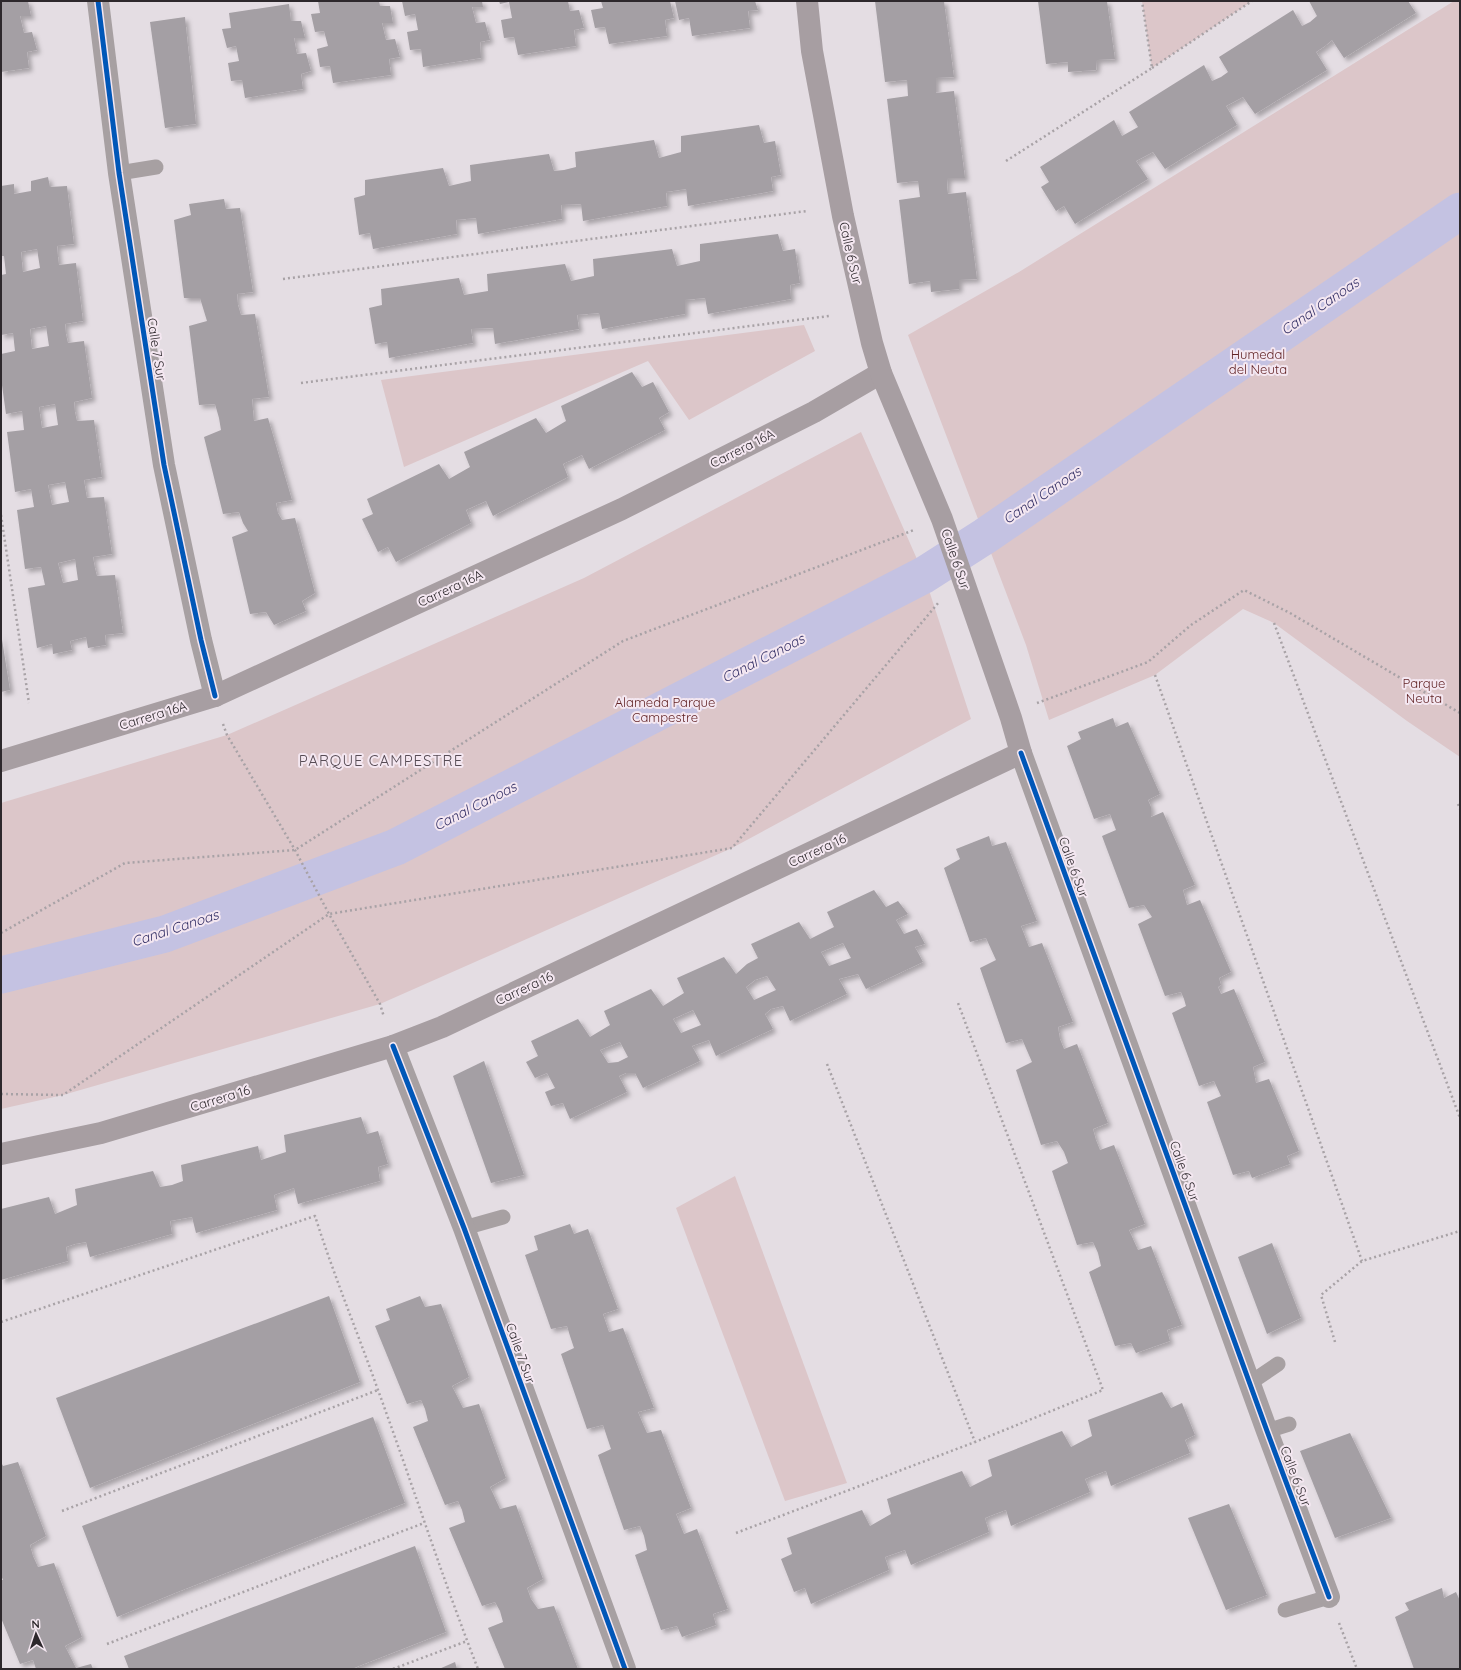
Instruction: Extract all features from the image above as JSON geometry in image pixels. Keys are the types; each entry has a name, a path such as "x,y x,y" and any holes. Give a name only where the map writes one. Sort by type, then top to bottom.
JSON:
{"main road":[{"name":"Calle 6 Sur","path":"807,1 812,51 843,216 872,343 881,373 942,519 1011,718 1021,753"},
{"name":"Carrera 16A","path":"1,761 215,696 622,509 814,412 881,373"},
{"name":"Carrera 16","path":"1,1154 101,1133 393,1046 442,1027 1021,753"}],"street":[{"name":"Calle 7 Sur","path":"98,1 119,172 164,465 201,640 215,696"},
{"name":"Calle 6 Sur","path":"1021,753 1267,1431 1329,1597"},
{"name":"Calle 7 Sur","path":"393,1046 464,1228 625,1669"}],"lane":[{"path":"119,172 156,167"},
{"path":"464,1228 503,1217"},
{"path":"1250,1383 1278,1364"},
{"path":"1267,1431 1289,1424"},
{"path":"1285,1610 1329,1597"}],"path":[{"path":"1142,1 1152,68"},
{"path":"1006,161 1152,68 1252,1"},
{"path":"283,279 807,211"},
{"path":"301,383 829,316"},
{"path":"1,516 29,703"},
{"path":"1,933 125,863 295,850 623,641 942,519"},
{"path":"1,1094 63,1095 329,914 732,848 961,576"},
{"path":"1011,718 1042,701 1148,662 1190,625 1244,590 1290,612 1460,713"},
{"path":"1274,623 1460,1118"},
{"path":"1155,675 1362,1261"},
{"path":"215,696 227,735 295,850 380,1004 393,1046"},
{"path":"1458,804 1460,809"},
{"path":"736,1533 975,1442 1103,1390 958,1003"},
{"path":"827,1064 975,1442"},
{"path":"1,1322 315,1216 331,1268 378,1390 424,1523 478,1669"},
{"path":"1335,1342 1321,1295 1362,1261 1460,1232"},
{"path":"62,1511 378,1390"},
{"path":"107,1644 424,1523"},
{"path":"1329,1597 1356,1669"},
{"path":"393,1669 467,1641"}],"green space":[{"path":"1142,1 1252,1 1152,68"},
{"name":"Humedal del Neuta","path":"1454,1 1460,1 1460,757 1407,721 1274,623 1243,609 1155,675 1049,720 1026,645 908,335 1019,272"},
{"path":"804,325 815,351 689,420 648,361 404,467 381,380"},
{"name":"Alameda Parque Campestre","path":"861,432 924,575 971,719 732,848 380,1004 63,1095 1,1109 1,803 227,735 584,578"},
{"path":"735,1176 847,1483 785,1501 676,1208"}],"building":[{"path":"1,1 28,1 31,16 20,16 24,33 32,32 37,50 27,52 29,68 1,72"},
{"path":"318,1 379,1 380,6 390,6 393,23 382,23 386,40 395,39 400,57 389,59 391,75 333,83 330,66 320,67 317,49 328,46 324,31 315,32 311,14 320,13"},
{"path":"402,1 482,1 483,7 472,7 476,23 485,22 490,40 480,42 481,58 423,67 421,49 410,50 407,32 418,30 415,14 405,16"},
{"path":"499,1 568,1 570,11 579,10 584,28 574,30 576,46 518,55 514,37 504,38 501,20 512,18 509,2 500,4"},
{"path":"601,1 670,1 674,18 665,20 667,36 609,44 605,27 595,28 591,10 603,8"},
{"path":"675,1 755,1 758,10 748,11 750,28 692,36 689,18 679,20"},
{"path":"875,1 944,1 954,77 936,78 936,93 954,91 965,178 948,178 947,186 948,194 966,192 977,279 959,280 959,289 931,292 930,281 909,284 899,200 920,197 918,181 897,183 887,99 908,96 907,80 885,82"},
{"path":"1038,1 1107,1 1115,59 1097,60 1096,70 1068,72 1068,62 1046,64"},
{"path":"1309,1 1408,1 1416,13 1344,58 1332,40 1316,52 1327,70 1255,114 1243,97 1226,106 1237,125 1165,169 1153,152 1136,161 1148,179 1075,224 1064,206 1056,211 1041,187 1049,182 1040,167 1114,120 1122,136 1138,127 1129,112 1204,65 1212,81 1221,77 1228,72 1219,57 1293,10 1302,26 1317,16"},
{"path":"289,4 291,21 301,21 305,38 294,38 297,54 306,53 311,71 301,74 303,89 245,98 242,80 231,81 228,63 239,61 236,46 227,48 222,29 231,28 229,13"},
{"path":"185,17 196,124 165,128 150,22"},
{"path":"759,125 764,143 775,141 781,175 771,177 773,191 688,206 686,189 666,192 667,206 583,221 581,204 561,205 562,219 478,234 476,218 456,220 457,234 373,249 370,233 359,235 354,198 365,195 365,180 443,168 449,186 471,181 470,165 549,154 554,171 564,170 576,167 575,152 654,140 659,158 681,152 681,136"},
{"path":"48,177 50,187 67,186 74,244 57,246 58,257 59,265 76,263 83,321 65,324 66,334 68,343 84,341 92,398 74,402 75,412 77,421 94,420 102,477 84,480 87,498 104,497 112,554 93,557 97,576 115,575 123,633 105,635 106,645 88,648 86,637 70,641 72,650 53,654 52,644 37,648 28,588 45,585 41,567 25,569 17,510 34,507 31,489 15,492 7,432 24,430 22,411 6,414 1,378 1,354 15,351 13,333 1,335 1,275 6,274 4,256 1,256 1,186 14,184 14,194 31,191 31,181","holes":["37,249 40,268 23,272 21,252","46,326 49,346 32,349 30,329","55,404 58,425 42,428 39,407","65,482 69,502 52,505 48,485","75,559 78,580 63,583 58,563"]},
{"path":"224,199 226,209 240,208 253,292 237,294 238,305 241,315 255,314 269,397 252,399 254,421 268,418 292,500 276,503 278,513 282,520 295,518 315,593 302,601 306,611 274,625 266,612 250,614 232,537 248,531 239,512 223,514 204,437 221,430 219,418 215,404 199,405 189,326 207,321 200,298 184,298 174,220 191,215 189,204"},
{"path":"778,234 783,251 795,249 800,283 790,285 791,299 708,314 705,298 685,300 685,314 602,329 599,313 577,315 579,329 495,344 493,328 471,329 473,343 389,358 387,342 375,344 369,308 382,305 381,289 459,278 464,295 488,291 487,274 565,264 571,281 594,276 593,259 672,249 677,266 700,261 700,244"},
{"path":"632,372 642,387 653,382 669,412 659,418 665,430 589,469 582,455 563,464 568,477 493,516 486,501 466,510 471,523 396,562 388,547 378,552 362,519 373,514 367,499 439,464 449,479 470,467 464,452 536,418 546,433 566,421 561,406"},
{"path":"1,633 10,690 1,692"},
{"path":"1113,718 1116,727 1128,722 1160,794 1148,800 1151,807 1151,817 1163,812 1195,885 1183,890 1187,905 1200,900 1231,972 1219,978 1221,985 1218,987 1221,994 1234,989 1265,1062 1253,1067 1256,1083 1269,1079 1299,1151 1287,1156 1290,1164 1252,1178 1249,1171 1233,1175 1207,1102 1221,1096 1214,1081 1199,1086 1172,1013 1186,1006 1184,999 1181,992 1165,996 1138,924 1152,917 1144,905 1129,908 1102,836 1116,830 1110,814 1094,819 1067,746 1081,739 1078,732"},
{"path":"989,836 992,846 1006,842 1037,921 1021,926 1029,947 1042,943 1073,1022 1058,1027 1060,1039 1064,1049 1077,1044 1108,1123 1093,1129 1100,1150 1114,1145 1145,1224 1129,1230 1138,1250 1151,1246 1182,1325 1167,1330 1170,1341 1136,1353 1131,1343 1115,1346 1089,1272 1101,1266 1098,1253 1093,1242 1077,1245 1052,1171 1068,1163 1064,1152 1057,1141 1041,1145 1016,1070 1032,1062 1022,1039 1006,1043 980,968 996,960 986,938 970,942 944,868 960,859 956,849"},
{"path":"874,890 886,907 898,901 908,914 896,920 904,934 917,929 925,944 915,947 923,962 866,989 858,974 839,979 847,994 790,1021 783,1006 771,1009 765,1014 773,1029 716,1056 709,1040 692,1046 700,1061 643,1088 635,1073 626,1073 619,1076 627,1092 570,1119 563,1103 551,1106 545,1092 555,1088 547,1073 535,1078 526,1062 538,1056 531,1041 578,1019 590,1037 610,1025 604,1011 651,989 663,1006 684,993 677,978 724,957 736,974 747,964 758,958 751,944 799,922 810,939 834,927 827,912","holes":["843,943 851,958 829,966 821,952","767,976 776,990 754,1000 746,987 755,980","693,1010 701,1025 681,1033 673,1019","620,1042 628,1057 618,1062 608,1063 600,1050"]},
{"path":"484,1061 524,1175 491,1183 453,1076"},
{"path":"361,1117 367,1134 378,1131 388,1164 378,1167 380,1181 298,1204 294,1188 274,1195 277,1210 196,1233 192,1217 170,1221 172,1234 90,1257 86,1242 75,1244 66,1247 68,1261 1,1280 1,1209 49,1197 55,1214 77,1205 75,1189 153,1171 160,1187 172,1185 183,1181 181,1165 258,1146 261,1160 286,1152 284,1135"},
{"path":"570,1224 574,1234 588,1229 618,1309 603,1314 609,1332 623,1328 654,1408 638,1412 647,1433 661,1430 691,1508 676,1514 684,1534 697,1529 728,1609 713,1614 716,1625 682,1637 677,1626 661,1630 635,1555 647,1550 644,1536 640,1526 624,1530 598,1455 611,1449 603,1425 587,1429 561,1354 574,1348 567,1326 551,1329 525,1255 538,1250 534,1236"},
{"path":"1272,1243 1301,1318 1267,1334 1238,1257"},
{"path":"329,1296 360,1382 90,1488 56,1398"},
{"path":"420,1296 425,1307 441,1304 469,1377 452,1386 463,1408 479,1404 506,1478 490,1487 500,1509 516,1505 543,1579 527,1588 531,1599 538,1609 554,1606 578,1669 505,1669 488,1628 503,1622 500,1611 495,1602 482,1606 449,1528 465,1522 462,1510 458,1501 445,1505 413,1427 428,1421 425,1409 421,1400 407,1404 375,1326 390,1320 386,1309"},
{"path":"1162,1392 1171,1408 1182,1403 1195,1435 1185,1440 1190,1453 1111,1486 1106,1471 1085,1479 1090,1492 1011,1526 1006,1510 985,1518 989,1532 911,1565 905,1550 885,1557 889,1570 811,1604 805,1588 794,1592 781,1559 792,1554 787,1538 862,1510 870,1526 891,1514 887,1499 962,1471 970,1487 992,1476 988,1460 1062,1431 1071,1447 1092,1436 1088,1420"},
{"path":"373,1417 405,1503 117,1617 82,1526"},
{"path":"1350,1433 1391,1518 1335,1538 1300,1451"},
{"path":"1,1462 3,1466 18,1462 46,1536 30,1545 33,1556 38,1567 54,1563 82,1637 65,1646 76,1668 91,1664 93,1669 36,1669 33,1660 20,1664 1,1618 1,1580 3,1580 1,1575"},
{"path":"1229,1504 1267,1595 1226,1610 1188,1518"},
{"path":"415,1546 446,1632 352,1669 129,1669 124,1656"},
{"path":"1442,1588 1444,1598 1456,1592 1460,1601 1460,1669 1414,1669 1395,1617 1409,1610 1405,1603"},
{"path":"455,1662 457,1669 439,1669"}],"waterway":[{"name":"Canal Canoas","path":"1,975 165,934 396,847 924,575 985,536 1460,211"}],"cycle path":[{"path":"98,1 119,173 164,465 201,640 215,696"},
{"path":"1021,753 1267,1431 1329,1597"},
{"path":"393,1046 464,1228 625,1669"}],"district":[{"name":"PARQUE CAMPESTRE","path":"381,761"}],"park label":[{"name":"Parque Neuta","path":"1424,690"}]}
